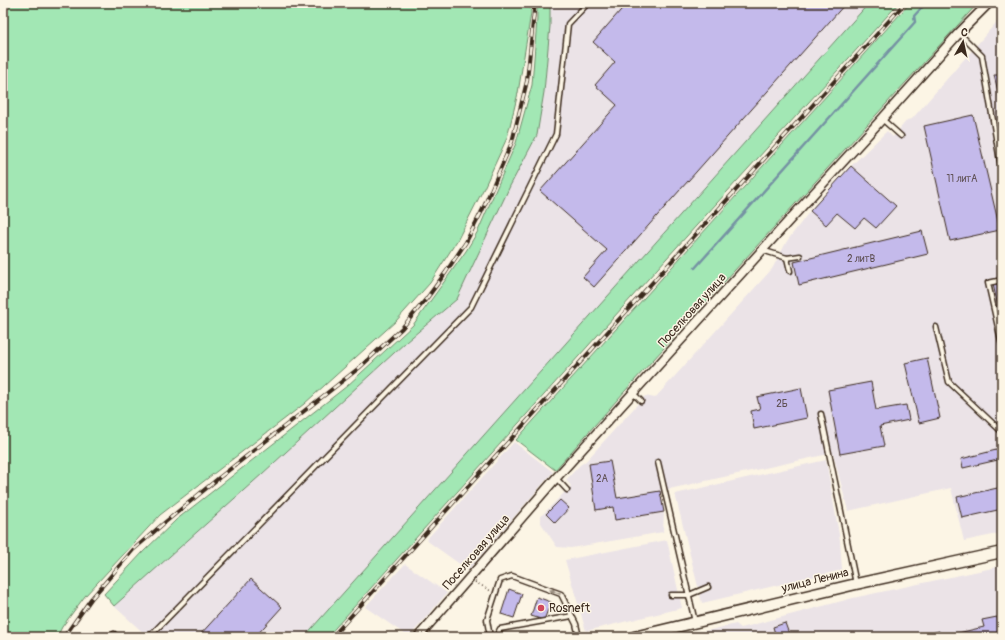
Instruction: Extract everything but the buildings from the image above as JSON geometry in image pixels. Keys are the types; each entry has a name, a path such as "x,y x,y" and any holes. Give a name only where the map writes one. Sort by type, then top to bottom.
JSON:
{"street":[{"name":"Поселковая улица","path":"418,637 556,478 959,33 989,3"},
{"name":"улица Ленина","path":"634,637 856,584 1002,552"}],"lane":[{"path":"149,637 471,307 556,134 568,24 588,3"},
{"path":"959,33 982,56 1002,173"},
{"path":"882,119 901,136"},
{"path":"762,250 787,258 800,256"},
{"path":"787,258 790,271"},
{"path":"1002,280 988,284 1002,345"},
{"path":"936,327 949,382 1002,432"},
{"path":"633,393 641,401"},
{"path":"821,414 856,584"},
{"path":"658,462 695,622"},
{"path":"556,478 567,490"},
{"path":"490,637 487,620 500,580 512,576 561,594 576,624 579,637"},
{"path":"671,595 689,595 708,587"},
{"path":"496,637 500,629 572,616"}],"path":[{"path":"469,578 496,594"}],"shaded area":[{"path":"550,3 869,3 304,637 148,637 114,606 262,474 406,342 457,299 510,186 537,135 544,92 550,26"},
{"path":"1002,16 1002,533 964,541 951,488 848,511 833,453 660,491 664,512 663,532 571,548 557,547 541,523 540,517 571,486 566,480 580,465 586,461 645,396 655,398 772,269 787,241 810,211 851,166 887,131 893,137 907,120 912,119"},
{"path":"514,442 553,472 468,570 426,540"},
{"path":"826,460 840,540 842,570 702,603 675,494"},
{"path":"667,540 682,608 586,631 565,560"},
{"path":"405,564 447,593 409,637 365,607"},
{"path":"1002,566 1002,637 680,637 736,624 741,628 853,598"}],"green space":[{"path":"3,3 530,3 531,13 518,93 507,138 458,239 430,283 396,321 304,404 160,515 85,596 62,627 57,637 3,637"},
{"path":"537,3 550,3 550,26 544,92 537,135 510,186 457,299 406,342 262,474 114,606 104,594 143,552 176,520 347,386 413,325 466,251 478,231 516,143 532,85"},
{"path":"869,3 899,3 666,259 327,637 304,637"},
{"path":"910,3 978,3 633,382 555,470 516,440"}],"waterway":[{"path":"695,268 915,22 914,16 926,3"}],"railway":[{"path":"64,637 91,599 133,550 220,477 359,368 402,328 427,298 466,242 482,211 512,142 527,81 534,3"},
{"path":"332,637 905,3"}],"place":[{"name":"Rosneft","path":"541,608"}]}
